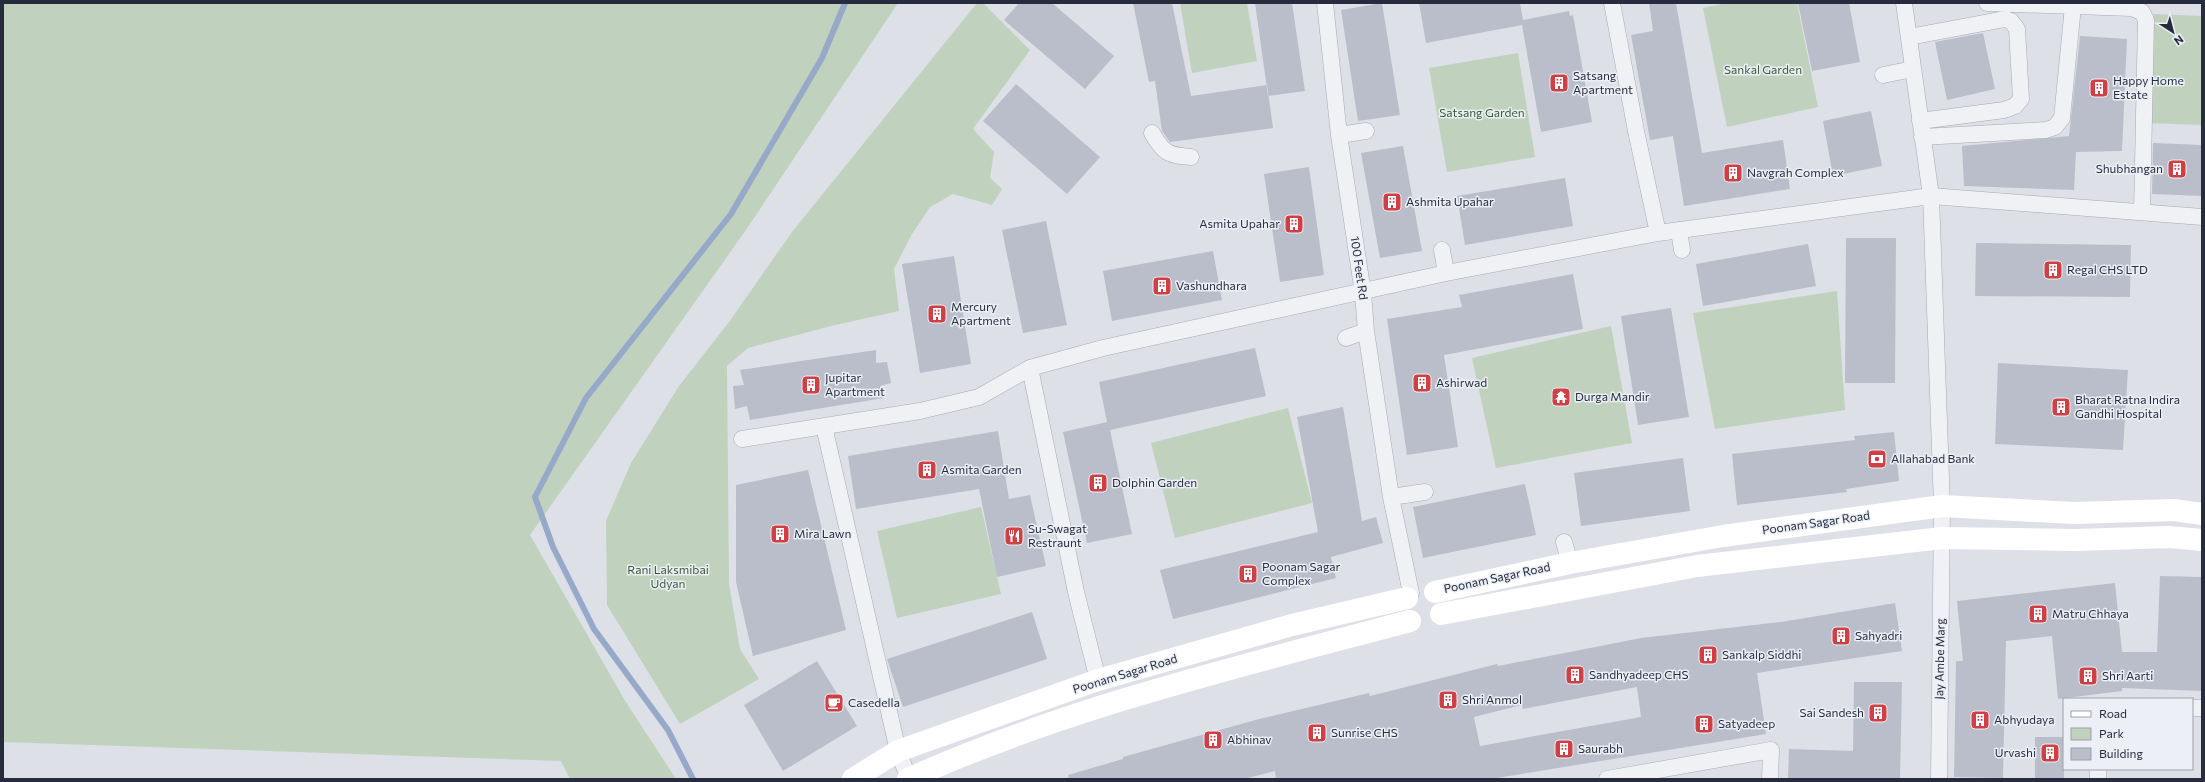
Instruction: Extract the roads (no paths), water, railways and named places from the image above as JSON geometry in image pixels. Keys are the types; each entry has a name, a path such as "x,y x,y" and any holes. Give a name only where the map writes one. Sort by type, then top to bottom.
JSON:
{"main road":[{"name":"Poonam Sagar Road","path":"1435,592 1570,563 1723,536 1942,506 2074,513 2174,510 2202,514"},
{"name":"Poonam Sagar Road","path":"1441,614 1697,566 1942,538 2076,540 2169,537 2202,540"},
{"path":"1423,588 1435,592 1442,602 1441,614 1434,624 1428,626 1415,625 1410,621 1405,610 1409,596 1423,588"},
{"name":"Poonam Sagar Road","path":"853,779 898,751 1098,680 1292,626 1409,596"},
{"name":"Poonam Sagar Road","path":"908,779 1086,711 1173,685 1410,621"}],"street":[{"name":"100 Feet Rd","path":"1326,3 1339,135 1363,293 1366,331 1391,497 1399,533 1409,596"},
{"path":"1612,3 1629,132 1658,233"},
{"name":"Jay Ambe Marg","path":"1904,3 1931,196 1942,506 1939,779"},
{"path":"1987,3 2132,8 2142,12 2146,20 2142,212"},
{"path":"1921,129 2046,130 2055,127 2062,118 2073,6"},
{"path":"1909,38 2005,19 2011,21 2017,29 2021,99 2015,106 2004,110 1921,129"},
{"path":"1883,75 1913,70"},
{"path":"1339,135 1366,131"},
{"path":"1152,133 1160,147 1169,155 1191,157"},
{"path":"742,439 920,411 980,397 1030,368 1104,348 1446,274 1658,233 1931,196 2202,217"},
{"path":"1679,230 1682,250"},
{"path":"1442,250 1446,274"},
{"path":"1346,338 1366,331"},
{"path":"1030,368 1076,592 1098,680"},
{"path":"824,426 898,751 908,779"},
{"path":"1391,497 1425,492"},
{"path":"1564,542 1570,563"},
{"path":"1607,779 1771,750 1770,779"}],"waterway":[{"path":"693,779 668,730 594,629 553,547 535,497 586,398 731,214 822,58 845,3"}],"place":[{"name":"Satsang Apartment","path":"1559,83"},
{"name":"Happy Home Estate","path":"2099,88"},
{"name":"Shubhangan","path":"2177,169"},
{"name":"Navgrah Complex","path":"1733,173"},
{"name":"Ashmita Upahar","path":"1392,202"},
{"name":"Asmita Upahar","path":"1294,224"},
{"name":"Regal CHS LTD","path":"2053,270"},
{"name":"Vashundhara","path":"1162,286"},
{"name":"Mercury Apartment","path":"937,314"},
{"name":"Ashirwad","path":"1422,383"},
{"name":"Jupitar Apartment","path":"811,385"},
{"name":"Durga Mandir","path":"1561,397"},
{"name":"Bharat Ratna Indira Gandhi Hospital","path":"2061,407"},
{"name":"Allahabad Bank","path":"1877,459"},
{"name":"Asmita Garden","path":"927,470"},
{"name":"Dolphin Garden","path":"1098,483"},
{"name":"Mira Lawn","path":"780,534"},
{"name":"Su-Swagat Restraunt","path":"1014,536"},
{"name":"Poonam Sagar Complex","path":"1248,574"},
{"name":"Matru Chhaya","path":"2038,614"},
{"name":"Sahyadri","path":"1841,636"},
{"name":"Sankalp Siddhi","path":"1708,655"},
{"name":"Sandhyadeep CHS","path":"1575,675"},
{"name":"Shri Aarti","path":"2088,676"},
{"name":"Shri Anmol","path":"1448,700"},
{"name":"Casedella","path":"834,703"},
{"name":"Sai Sandesh","path":"1878,713"},
{"name":"Abhyudaya","path":"1980,720"},
{"name":"Satyadeep","path":"1704,724"},
{"name":"Sunrise CHS","path":"1317,733"},
{"name":"Abhinav","path":"1213,740"},
{"name":"Saurabh","path":"1564,749"},
{"name":"Urvashi","path":"2050,753"}],"park label":[{"name":"Sankal Garden","path":"1763,70"},
{"name":"Satsang Garden","path":"1482,113"},
{"name":"Rani Laksmibai Udyan","path":"668,577"}]}
